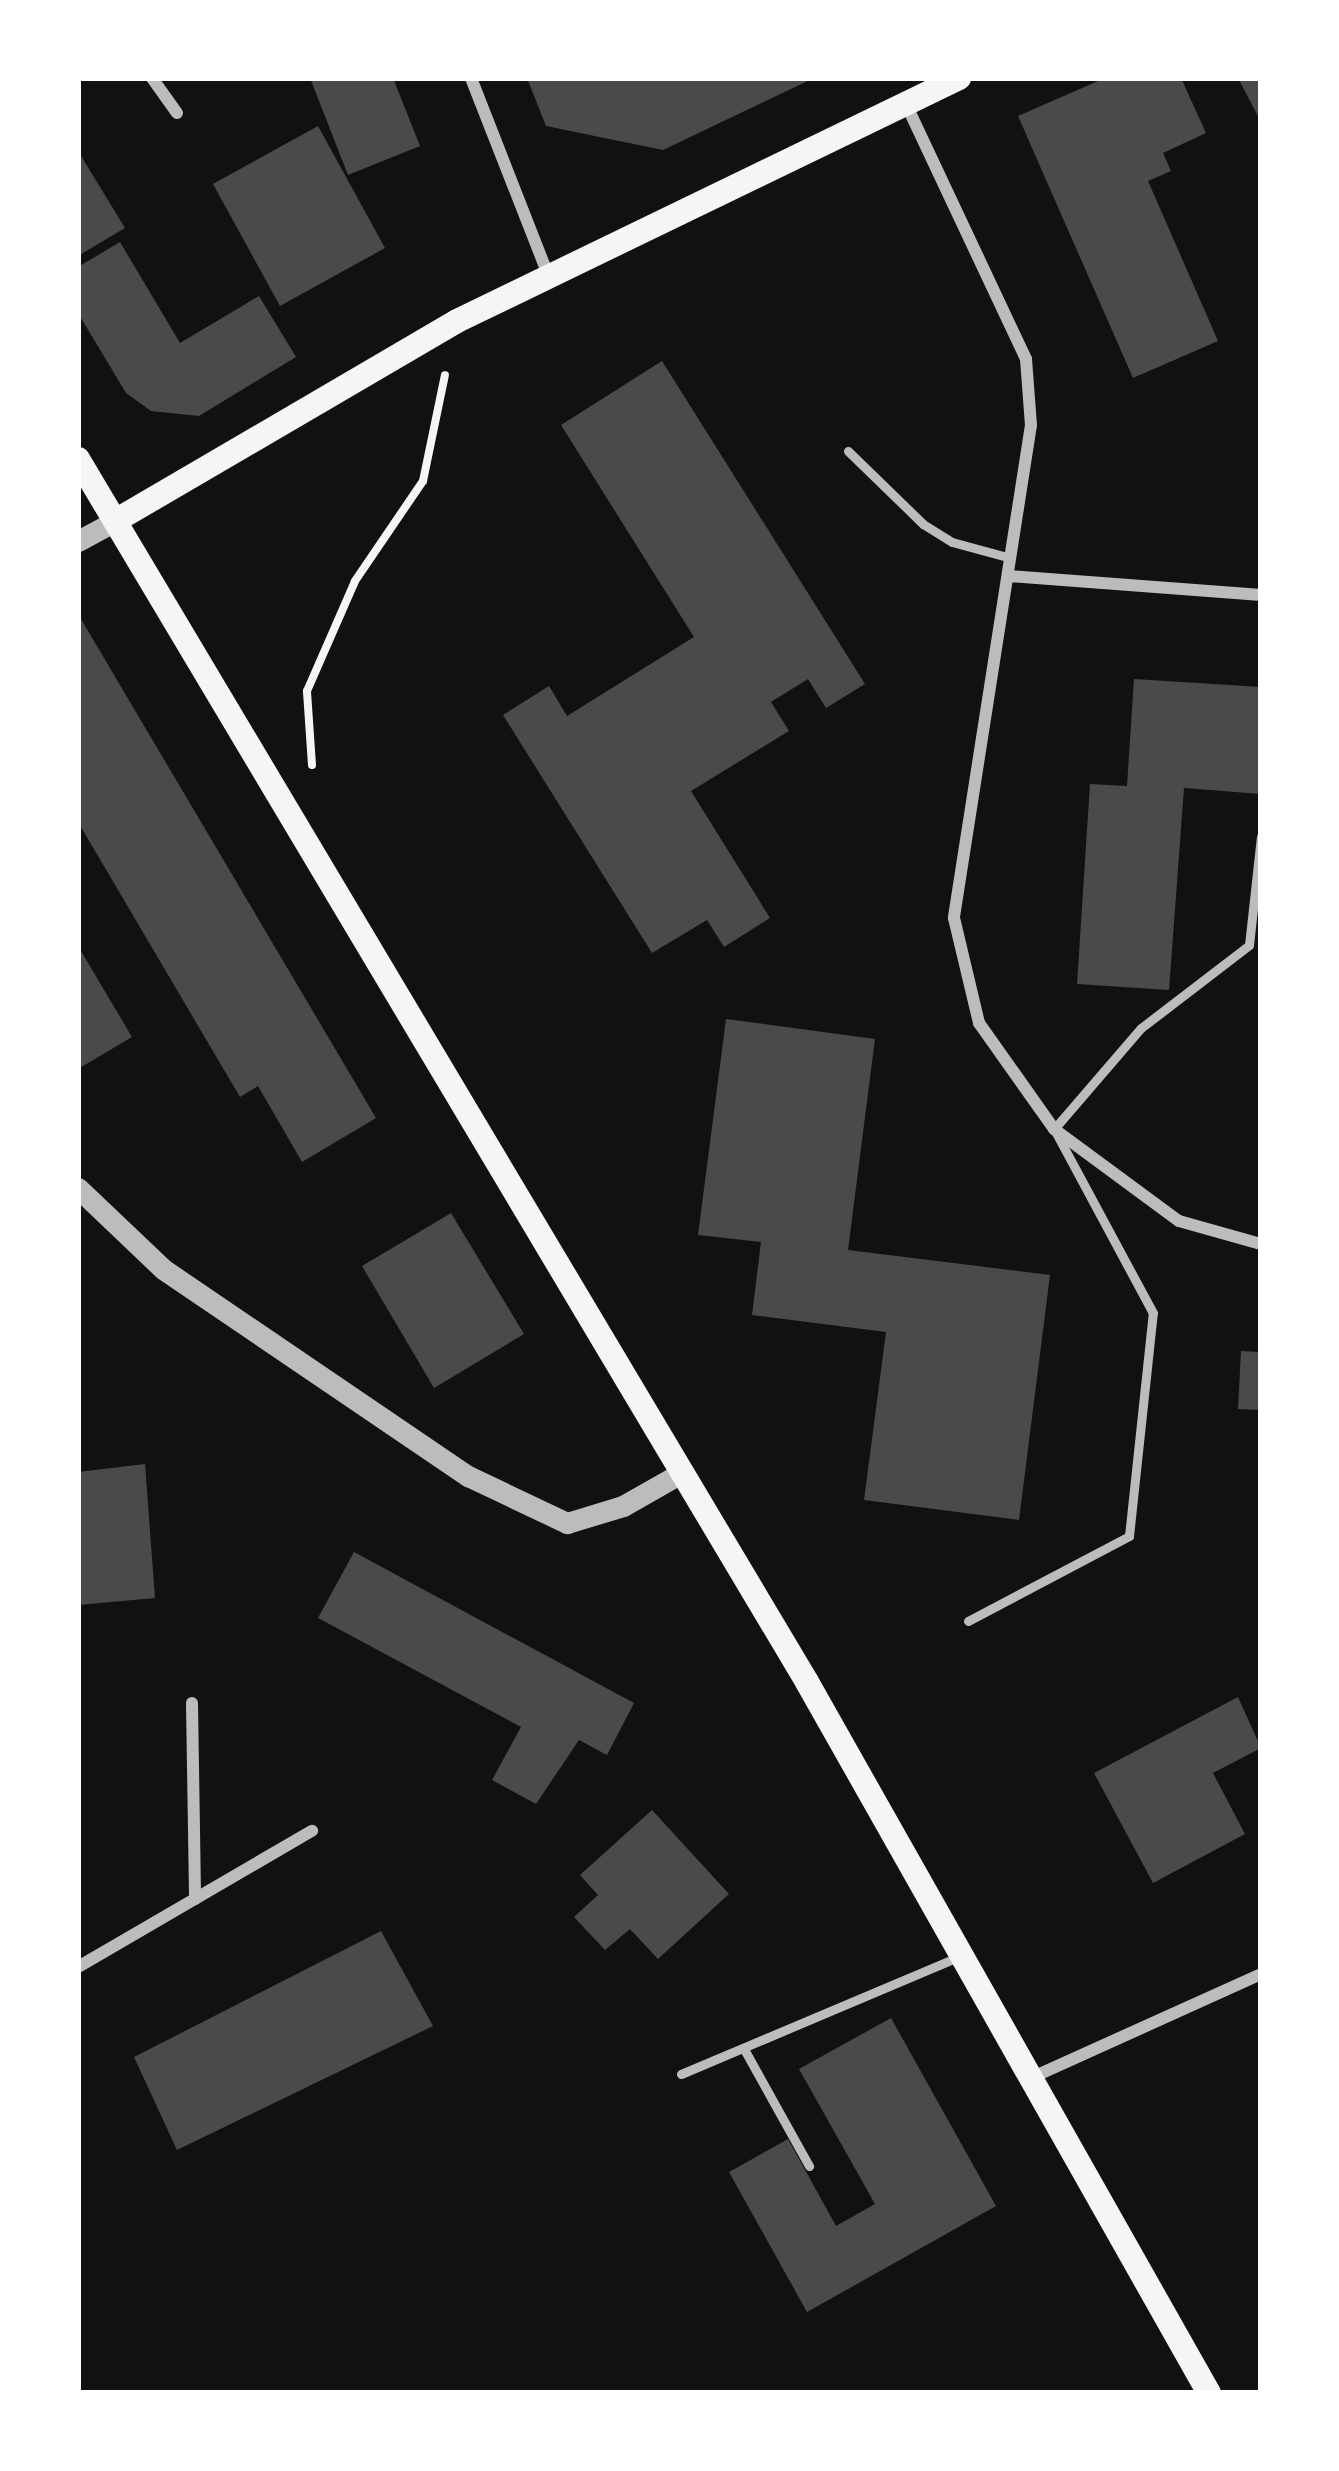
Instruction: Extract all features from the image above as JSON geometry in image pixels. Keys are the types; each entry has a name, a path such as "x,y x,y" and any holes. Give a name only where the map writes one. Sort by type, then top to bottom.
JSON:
{"main road":[{"path":"115,521 457,321 959,78"},
{"path":"78,459 964,1954 1209,2393"}],"street":[{"path":"152,78 177,113"},
{"path":"471,78 548,274"},
{"path":"906,104 1026,358 1031,425 954,918 979,1023 1054,1129 1179,1221 1261,1244"},
{"path":"78,541 115,521"},
{"path":"1008,577 1261,595"},
{"path":"78,1187 163,1269 468,1476 547,1514 567,1523 623,1506 681,1473"},
{"path":"192,1703 195,1899"},
{"path":"78,1967 312,1831"},
{"path":"1033,2077 1261,1974"}],"lane":[{"path":"848,451 923,524 952,542 1011,558"},
{"path":"968,1621 1129,1536 1153,1312 1054,1129 1141,1028 1249,946 1261,837"},
{"path":"681,2074 964,1954"},
{"path":"745,2049 809,2166"}],"path":[{"path":"313,780 307,691 355,581 424,481 457,321"}],"building":[{"path":"310,78 393,78 420,146 348,175"},
{"path":"527,78 814,78 663,150 546,126"},
{"path":"1105,78 1181,78 1206,133 1163,153 1171,171 1148,181 1218,341 1133,378 1018,116"},
{"path":"1238,78 1261,78 1261,122"},
{"path":"318,126 385,248 280,306 213,184"},
{"path":"78,151 125,228 78,256"},
{"path":"120,242 180,343 259,296 296,357 199,416 151,411 126,393 78,313 78,267"},
{"path":"662,361 865,684 826,708 808,679 771,702 789,731 691,791 770,918 724,947 707,920 652,953 503,715 549,686 567,716 694,637 561,425"},
{"path":"78,614 376,1118 302,1162 258,1086 240,1097 78,822"},
{"path":"1134,679 1261,687 1261,794 1184,788 1169,990 1077,984 1090,784 1127,786"},
{"path":"78,946 132,1037 78,1069"},
{"path":"726,1019 875,1039 848,1250 1050,1275 1019,1520 864,1500 886,1332 752,1315 761,1242 698,1235"},
{"path":"451,1213 524,1334 434,1388 362,1266"},
{"path":"1241,1351 1261,1352 1261,1410 1238,1409"},
{"path":"145,1464 155,1598 78,1605 78,1472"},
{"path":"354,1552 634,1703 607,1755 579,1740 536,1804 492,1780 521,1727 318,1618"},
{"path":"1238,1697 1261,1748 1213,1773 1245,1834 1153,1883 1094,1773"},
{"path":"652,1810 729,1894 658,1959 630,1929 605,1950 574,1917 598,1895 580,1875"},
{"path":"381,1931 433,2026 177,2150 134,2057"},
{"path":"891,2018 996,2206 807,2312 729,2172 788,2139 836,2226 875,2204 799,2069"}]}
